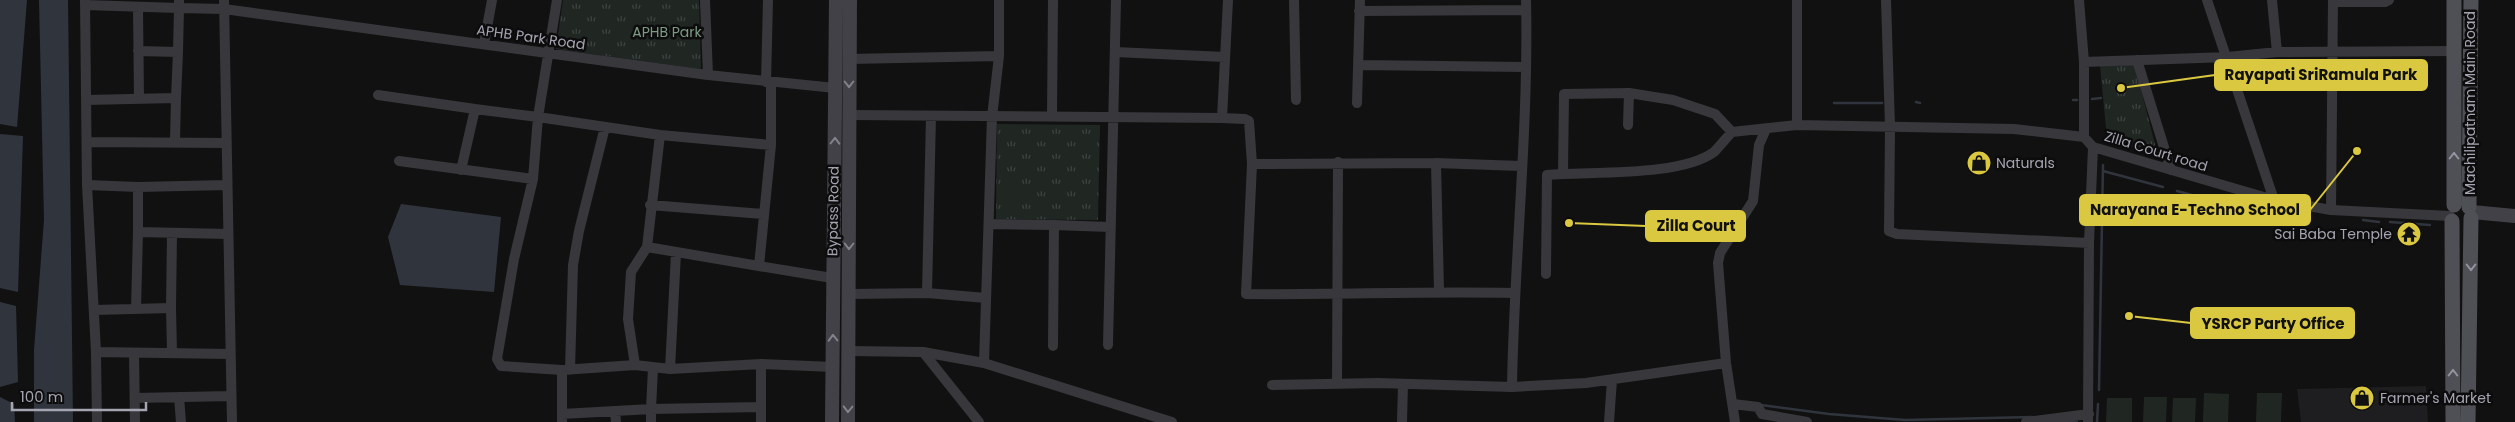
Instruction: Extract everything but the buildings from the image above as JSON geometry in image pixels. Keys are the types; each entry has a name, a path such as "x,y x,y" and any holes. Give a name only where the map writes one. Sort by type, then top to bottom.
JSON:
{"main road":[{"name":"Bypass Road","path":"832,422 836,0"},
{"name":"Bypass Road","path":"848,422 850,0"},
{"name":"Machilipatnam Main Road","path":"2453,422 2454,0"},
{"name":"Machilipatnam Main Road","path":"2468,422 2471,212 2471,0"},
{"path":"2452,214 2457,225 2462,225 2471,212 2515,216"}],"street":[{"path":"484,44 488,0"},
{"path":"558,0 538,117 533,179 514,259 497,359 502,366 513,369 566,370 635,365 670,369 761,364 833,367"},
{"path":"705,0 708,75"},
{"path":"759,266 771,145 768,0"},
{"path":"984,363 992,117 999,56 999,0"},
{"path":"1052,116 1053,0"},
{"path":"1108,344 1116,0"},
{"path":"1222,118 1228,0"},
{"path":"1294,0 1296,100"},
{"path":"1797,0 1797,126"},
{"path":"1886,0 1890,126 1888,227 1893,234 2089,242"},
{"path":"2079,0 2084,62 2084,137"},
{"path":"2207,0 2228,57 2274,200"},
{"path":"2272,0 2277,52"},
{"path":"2331,210 2333,1 2380,2 2389,0"},
{"path":"85,3 87,186 96,352 97,422"},
{"name":"APHB Park Road","path":"85,3 138,7 179,4 224,4 484,44 708,75 835,88"},
{"path":"175,142 179,4"},
{"path":"224,4 232,422"},
{"path":"1357,103 1360,5 1526,5 1521,166 1513,293 1512,387"},
{"path":"138,7 138,99"},
{"path":"138,52 178,52"},
{"path":"1114,52 1225,57"},
{"path":"2084,62 2228,57 2277,52 2454,52"},
{"path":"849,59 999,56"},
{"path":"2137,60 2171,170"},
{"path":"1358,66 1525,67"},
{"path":"1628,93 1628,125"},
{"path":"1546,274 1547,175 1632,171 1684,165 1713,152 1732,132 1715,114 1673,100 1628,93 1564,94 1563,173"},
{"path":"378,95 660,134 771,145"},
{"path":"86,100 176,98"},
{"path":"461,170 475,109"},
{"path":"848,115 1222,118 1249,121 1252,164 1246,294 1339,295 1439,291 1513,293"},
{"path":"927,293 931,116"},
{"path":"605,126 579,231 573,265 562,418 615,411 651,409 761,407"},
{"name":"Zilla Court road","path":"1732,132 1797,126 2014,128 2084,137 2093,147 2274,200 2331,210 2452,214"},
{"path":"1735,422 1734,404 1726,363 1718,263 1720,253 1754,201 1758,145 1766,129"},
{"path":"635,365 628,319 631,272 646,247 660,134"},
{"path":"87,142 226,142"},
{"path":"2026,422 2089,418 2089,242 2093,147"},
{"path":"398,161 533,179"},
{"path":"1252,164 1338,162 1521,166"},
{"path":"1337,384 1339,295 1338,162"},
{"path":"1436,163 1439,291"},
{"path":"87,186 138,188 226,185"},
{"path":"136,309 138,188"},
{"path":"650,205 763,214"},
{"path":"989,224 1054,224 1110,227"},
{"path":"1053,346 1054,224"},
{"path":"138,232 228,234"},
{"path":"172,233 172,353"},
{"path":"646,247 832,278"},
{"path":"670,369 676,253"},
{"path":"850,294 927,293 986,298"},
{"path":"94,310 171,308"},
{"path":"849,351 923,352 984,363 1172,422"},
{"path":"96,352 230,354"},
{"path":"923,352 980,422"},
{"path":"134,353 135,422"},
{"path":"1272,385 1403,384 1512,387 1612,380 1726,363"},
{"path":"761,364 761,422"},
{"path":"651,422 653,368"},
{"path":"1609,422 1612,380"},
{"path":"1402,422 1403,384"},
{"path":"135,398 231,396"},
{"path":"179,397 182,422"},
{"path":"1734,404 1758,407 1762,414 1807,422"},
{"path":"615,411 616,422"}],"shaded area":[{"path":"0,0 27,0 17,127 0,124"},
{"path":"39,0 68,0 73,422 34,422 34,350 44,220"},
{"path":"0,134 23,136 18,292 0,288"},
{"path":"401,204 501,217 494,292 400,285 388,237"},
{"path":"0,302 16,306 18,382 0,387"},
{"name":"Farmer's Market","path":"2426,386 2428,422 2301,422 2297,389"},
{"path":"0,397 14,404 15,422 0,422"}],"green space":[{"name":"APHB Park","path":"563,0 699,0 701,69 556,49"},
{"path":"2100,65 2135,66 2158,156 2107,138"},
{"path":"997,124 1100,125 1098,220 996,219"},
{"path":"1002,177 1022,177 1022,210 1002,210"},
{"path":"2204,393 2229,394 2228,422 2203,422"},
{"path":"2257,393 2282,393 2281,422 2256,422"},
{"path":"2144,397 2167,397 2166,422 2143,422"},
{"path":"2107,398 2132,398 2132,422 2106,422"},
{"path":"2173,398 2196,398 2195,422 2172,422"}],"waterway":[{"path":"2092,99 2101,98"},
{"path":"1916,102 1920,103"},
{"path":"1834,103 1882,103"},
{"path":"2099,390 2103,165"},
{"path":"2103,171 2163,187"},
{"path":"2177,191 2248,210"},
{"path":"2261,212 2276,215"},
{"path":"2363,220 2379,222"},
{"path":"2390,222 2430,225"},
{"path":"2097,422 2098,404"},
{"path":"1761,405 1829,414 1905,420 2032,417"},
{"path":"2067,421 2077,422"}],"place":[{"name":"Rayapati SriRamula Park","path":"2121,88"},
{"name":"Narayana E-Techno School","path":"2357,151"},
{"name":"Naturals","path":"1979,163"},
{"name":"Zilla Court","path":"1569,223"},
{"name":"Sai Baba Temple","path":"2409,234"},
{"name":"YSRCP Party Office","path":"2129,316"},
{"name":"Farmer's Market","path":"2362,398"}]}
